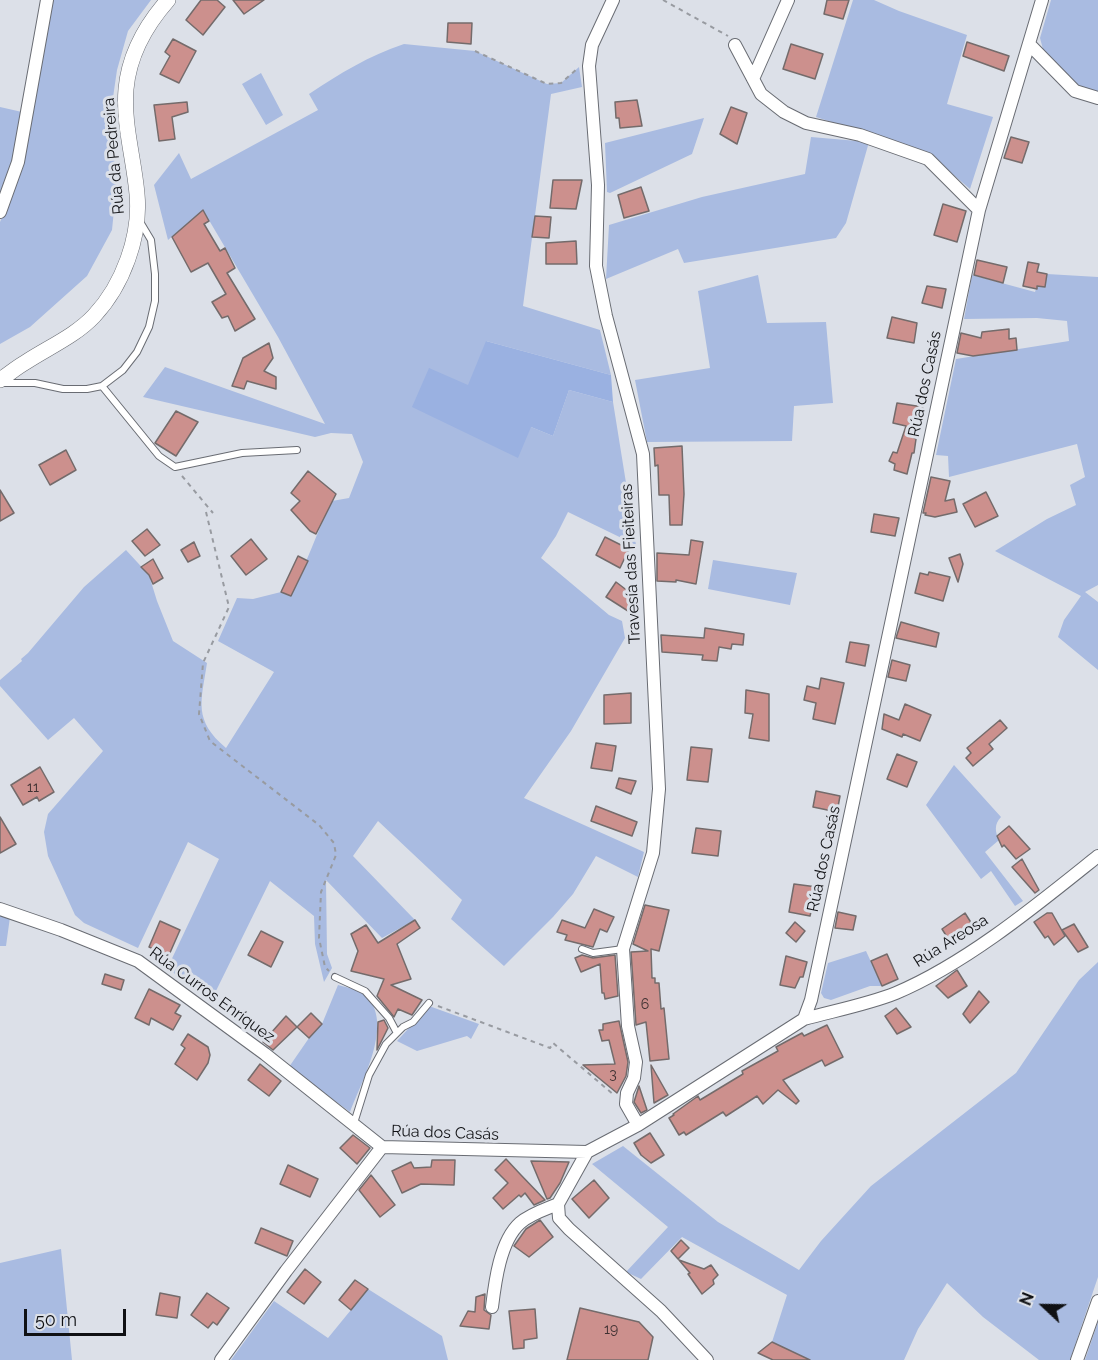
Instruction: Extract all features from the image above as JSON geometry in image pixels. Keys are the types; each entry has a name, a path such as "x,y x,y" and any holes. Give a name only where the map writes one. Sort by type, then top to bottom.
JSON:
{"street":[{"path":"0,212 18,162 47,0"},
{"name":"Rúa da Pedreira","path":"0,381 26,362 72,335 94,316 114,290 128,257 138,217 127,123 126,89 133,57 147,26 168,0"},
{"name":"Travesía das Fieiteiras","path":"613,0 592,45 589,66 598,185 596,266 606,316 643,454 659,789 653,853 623,949 628,1026 636,1062 626,1104"},
{"path":"753,79 788,0"},
{"name":"Rúa dos Casás","path":"221,1360 286,1271 382,1147 587,1152 638,1125 804,1019 811,1000 978,210 1042,0"},
{"path":"1029,44 1075,91 1098,98"},
{"path":"735,45 762,94 784,112 806,123 860,135 928,159 978,210"},
{"name":"Rúa Areosa","path":"804,1019 896,993 952,963 1037,904 1098,856"},
{"name":"Rúa Curros Enríquez","path":"0,909 61,930 138,961 265,1054 382,1147"},
{"path":"626,1104 638,1125"},
{"path":"492,1307 498,1268 512,1233 518,1224 558,1204 587,1152"},
{"path":"558,1204 560,1218 569,1229 661,1311 707,1360"},
{"path":"1077,1360 1098,1301"}],"lane":[{"path":"0,381 34,383 63,389 87,389 102,386 123,370 137,352 149,327 155,301 156,274 151,240 138,217"},
{"path":"102,386 159,456 175,467 242,453 297,450"},
{"path":"582,949 593,953 623,949"},
{"path":"335,978 365,991 389,1018 397,1033"},
{"path":"354,1123 369,1075 386,1044 413,1022 429,1003"}],"path":[{"path":"663,0 728,37 735,45"},
{"path":"475,51 547,84 561,83 590,59"},
{"path":"175,467 213,513"},
{"path":"206,512 229,607 203,663 199,714 210,741 319,825 334,843 336,855 321,892 319,939 326,967 335,978"},
{"path":"429,1003 550,1048 553,1043 626,1104"}],"shaded area":[{"path":"51,0 151,0 128,31 117,70 109,125 117,180 112,230 87,276 30,327 0,344 0,222 23,168"},
{"path":"853,0 874,0 967,35 947,104 993,117 970,189 929,154 816,117"},
{"path":"1051,0 1098,0 1098,91 1089,91 1075,85 1044,53 1040,38"},
{"path":"404,44 475,51 547,84 561,83 579,67 582,87 551,94 523,306 600,330 611,375 486,341 531,427 553,436 569,390 613,402 636,545 568,512 541,558 609,615 622,621 625,638 571,731 524,798 644,852 638,877 596,856 573,894 504,966 451,919 462,900 378,821 353,856 415,920 382,938 326,880 327,954 332,968 324,982 315,944 314,916 270,881 213,997 167,969 219,859 188,842 138,948 84,923 75,915 48,856 44,832 48,814 103,751 74,718 48,740 0,686 0,680 22,661 21,659 84,587 126,550 149,575 173,641 207,663 202,700 204,719 215,738 226,748 274,672 218,641 237,598 253,599 281,592 291,596 332,501 349,498 363,462 352,434 331,433 315,437 143,397 165,367 325,424 278,337 203,210 168,240 154,185 179,153 191,179 318,110 309,94 355,66"},
{"path":"261,73 283,115 266,125 242,84"},
{"path":"0,107 22,112 11,165 0,198"},
{"path":"704,118 692,154 610,193 607,192 605,143"},
{"path":"811,137 869,142 846,223 836,238 684,263 678,249 606,279 609,225 702,197 805,174"},
{"path":"1047,274 1098,277 1098,585 1085,592 1098,602 1098,670 1058,637 1064,620 1081,596 995,551 1047,519 1076,505 1070,485 1085,477 1077,444 949,477 948,456 936,455 956,359 1069,341 1067,321 1037,318 964,319 972,275 1035,292 1037,286 1045,287"},
{"path":"758,275 767,323 826,322 833,403 794,406 792,441 647,442 635,380 710,368 698,291"},
{"path":"486,341 611,375 613,402 569,390 553,436 531,427 518,458 412,407 429,368 468,385"},
{"path":"713,560 797,573 790,605 708,589"},
{"path":"954,765 1001,817 996,828 999,840 985,852 1023,901 1015,906 991,871 981,879 926,805"},
{"path":"0,914 10,917 6,946 0,946"},
{"path":"866,951 882,986 870,986 831,1000 824,998 821,993 828,963"},
{"path":"1098,962 1098,1277 1070,1360 1039,1360 983,1317 947,1283 918,1329 904,1360 810,1360 772,1342 787,1295 682,1237 641,1279 626,1272 668,1227 592,1164 623,1146 718,1222 799,1270 821,1241 871,1186 1016,1073 1079,980"},
{"path":"338,985 361,992 372,1003 377,1017 377,1033 369,1067 350,1112 289,1067 322,1024"},
{"path":"429,1006 479,1024 471,1039 467,1036 417,1051 397,1041"},
{"path":"61,1249 72,1360 0,1360 0,1263"},
{"path":"368,1289 442,1336 448,1360 231,1360 274,1301 328,1338"},
{"path":"1098,1322 1098,1360 1085,1360"}],"building":[{"path":"201,0 217,0 225,7 203,35 186,20"},
{"path":"233,0 264,0 244,14"},
{"path":"827,0 849,0 843,19 824,14"},
{"path":"448,23 472,23 471,44 447,42"},
{"path":"173,39 196,51 179,83 160,74 170,56 165,52"},
{"path":"967,42 1009,56 1004,71 963,56"},
{"path":"791,44 823,54 815,79 783,69"},
{"path":"637,100 642,126 620,128 619,118 616,118 615,102"},
{"path":"187,102 188,112 172,117 175,139 159,141 154,105"},
{"path":"731,107 747,113 737,144 720,134"},
{"path":"1011,137 1029,142 1022,163 1004,158"},
{"path":"553,180 582,180 576,209 550,208"},
{"path":"641,187 649,211 624,218 618,195"},
{"path":"943,204 966,211 957,242 934,235"},
{"path":"203,210 209,221 204,224 220,251 225,248 235,268 227,273 255,319 235,331 228,316 222,318 212,302 226,294 208,263 191,272 172,237"},
{"path":"535,216 551,217 549,238 532,237"},
{"path":"576,241 577,264 546,264 546,243"},
{"path":"977,260 1007,267 1003,283 974,275"},
{"path":"1028,262 1039,264 1037,272 1047,274 1045,287 1037,286 1037,289 1023,286"},
{"path":"927,286 946,289 942,308 922,303"},
{"path":"892,317 917,323 914,343 887,338"},
{"path":"1009,329 1009,339 1016,338 1017,350 973,356 957,353 961,333 981,338 982,332"},
{"path":"269,343 273,358 264,371 276,377 276,389 247,381 244,389 232,386 243,358"},
{"path":"897,403 923,407 914,438 916,439 914,453 912,453 907,474 894,470 895,464 889,461 893,452 897,453 906,426 893,423"},
{"path":"176,411 198,422 176,456 155,443"},
{"path":"682,446 684,494 682,525 670,525 669,495 659,495 658,465 655,466 654,448"},
{"path":"66,450 76,470 50,485 39,465"},
{"path":"308,471 336,494 316,534 310,531 291,510 300,501 291,493"},
{"path":"931,477 950,481 945,501 954,499 957,512 935,517 923,513"},
{"path":"0,490 14,513 0,521"},
{"path":"986,492 998,516 975,527 963,504"},
{"path":"874,514 899,518 895,536 871,532"},
{"path":"147,529 160,545 145,556 132,541"},
{"path":"605,537 629,549 620,568 596,555"},
{"path":"251,539 267,559 246,575 231,556"},
{"path":"691,540 703,542 696,584 676,580 676,582 657,581 657,553 689,555"},
{"path":"194,542 200,556 188,562 181,550"},
{"path":"960,554 963,564 958,582 949,558"},
{"path":"298,556 308,561 291,596 281,592"},
{"path":"153,559 163,578 153,584 149,575 141,567"},
{"path":"929,572 950,577 943,601 915,593 920,573 928,575"},
{"path":"616,582 637,598 628,611 606,597"},
{"path":"901,622 939,633 936,647 896,638"},
{"path":"705,628 744,634 743,645 732,644 731,649 719,647 717,661 702,660 703,655 662,652 661,635 704,638"},
{"path":"850,642 869,645 865,666 846,662"},
{"path":"892,660 910,665 906,681 888,677"},
{"path":"821,678 844,683 835,724 813,719 816,703 804,700 807,686 819,689"},
{"path":"746,690 769,694 769,741 749,738 753,714 745,713"},
{"path":"631,693 631,723 604,724 604,695"},
{"path":"905,704 931,715 920,741 882,729 884,714 899,720"},
{"path":"1000,720 1007,728 989,744 993,749 973,766 966,758 971,753 967,748"},
{"path":"596,743 616,746 612,771 591,768"},
{"path":"691,747 712,749 708,782 687,780"},
{"path":"897,754 917,762 907,787 887,779"},
{"path":"40,767 54,792 39,801 37,797 23,805 11,785"},
{"path":"619,778 636,781 631,794 616,788"},
{"path":"816,791 840,796 837,812 813,807"},
{"path":"596,806 637,822 632,836 591,821"},
{"path":"0,817 16,844 0,853"},
{"path":"1009,826 1030,849 1016,859 1004,845 1002,847 997,836"},
{"path":"696,828 721,831 718,856 692,853"},
{"path":"1022,859 1039,890 1035,893 1012,867"},
{"path":"794,884 817,887 810,916 789,912"},
{"path":"645,905 669,910 659,951 651,949 652,978 655,978 655,983 659,983 669,1059 650,1061 646,1022 636,1025 631,952 648,951 633,944"},
{"path":"594,909 614,917 607,932 600,929 593,947 565,940 567,935 557,932 562,920 585,928"},
{"path":"838,912 856,916 853,930 835,928"},
{"path":"965,913 975,929 952,945 942,929"},
{"path":"1047,913 1052,913 1065,936 1054,945 1048,936 1045,938 1034,922"},
{"path":"415,920 420,928 397,944 411,979 391,985 422,1000 412,1015 398,1009 394,1017 377,996 384,979 351,971 358,951 351,934 366,925 378,943"},
{"path":"160,921 180,930 169,955 149,947"},
{"path":"795,922 805,931 796,942 786,933"},
{"path":"1074,924 1088,947 1078,952 1062,930"},
{"path":"261,931 283,942 271,967 248,955"},
{"path":"887,954 898,979 882,986 871,961"},
{"path":"582,955 593,958 615,955 618,996 605,999 602,993 600,964 581,972 575,958"},
{"path":"786,956 807,962 803,977 800,977 795,988 780,985"},
{"path":"957,970 967,986 948,998 936,986"},
{"path":"105,974 124,980 121,990 102,984"},
{"path":"149,989 180,1005 175,1013 181,1016 173,1030 151,1018 149,1025 135,1018"},
{"path":"979,991 989,1002 970,1023 963,1014"},
{"path":"896,1008 911,1027 897,1034 885,1016"},
{"path":"311,1013 322,1024 309,1038 297,1027"},
{"path":"286,1016 297,1027 273,1050 263,1042"},
{"path":"384,1020 388,1028 377,1050 378,1022"},
{"path":"619,1021 628,1062 626,1076 617,1093 583,1065 615,1064 609,1040 602,1041 599,1030 603,1030 603,1024"},
{"path":"827,1025 843,1057 825,1066 822,1060 783,1080 799,1101 796,1104 778,1090 763,1104 757,1096 726,1116 723,1112 686,1135 684,1132 679,1135 669,1118 673,1114 698,1096 700,1100 743,1074 742,1071 778,1051 776,1047 802,1033 804,1036"},
{"path":"188,1034 208,1047 210,1055 208,1063 197,1080 175,1064 185,1048 181,1045"},
{"path":"260,1064 281,1081 269,1096 248,1080"},
{"path":"651,1065 668,1095 654,1103"},
{"path":"639,1086 647,1110 641,1113 634,1102"},
{"path":"650,1133 664,1155 651,1163 641,1155 634,1143"},
{"path":"353,1135 370,1148 357,1164 340,1148"},
{"path":"506,1159 545,1200 534,1205 525,1193 521,1197 519,1195 503,1209 493,1198 508,1183 495,1170"},
{"path":"432,1160 455,1160 454,1185 421,1184 402,1193 392,1171 411,1162 414,1168 431,1167"},
{"path":"531,1161 569,1162 560,1183 550,1198 547,1199"},
{"path":"288,1165 318,1179 310,1197 280,1184"},
{"path":"371,1175 395,1205 380,1217 359,1190"},
{"path":"594,1180 609,1198 589,1218 572,1199"},
{"path":"540,1220 553,1237 529,1257 514,1246 526,1229"},
{"path":"261,1228 293,1241 287,1256 255,1243"},
{"path":"681,1240 689,1248 678,1259 671,1251"},
{"path":"679,1260 704,1269 711,1265 718,1275 713,1280 714,1284 702,1294 688,1274 690,1273"},
{"path":"305,1269 321,1282 304,1304 287,1292"},
{"path":"355,1280 368,1289 351,1310 339,1300"},
{"path":"160,1293 180,1297 177,1318 156,1315"},
{"path":"207,1293 229,1308 217,1325 213,1322 208,1328 191,1315"},
{"path":"485,1294 484,1310 491,1315 489,1329 460,1326 468,1311 475,1312 476,1297"},
{"path":"580,1308 639,1322 653,1337 648,1360 567,1360"},
{"path":"535,1309 537,1338 524,1340 524,1348 513,1349 509,1311"},
{"path":"772,1342 810,1360 773,1360 758,1353"}]}
